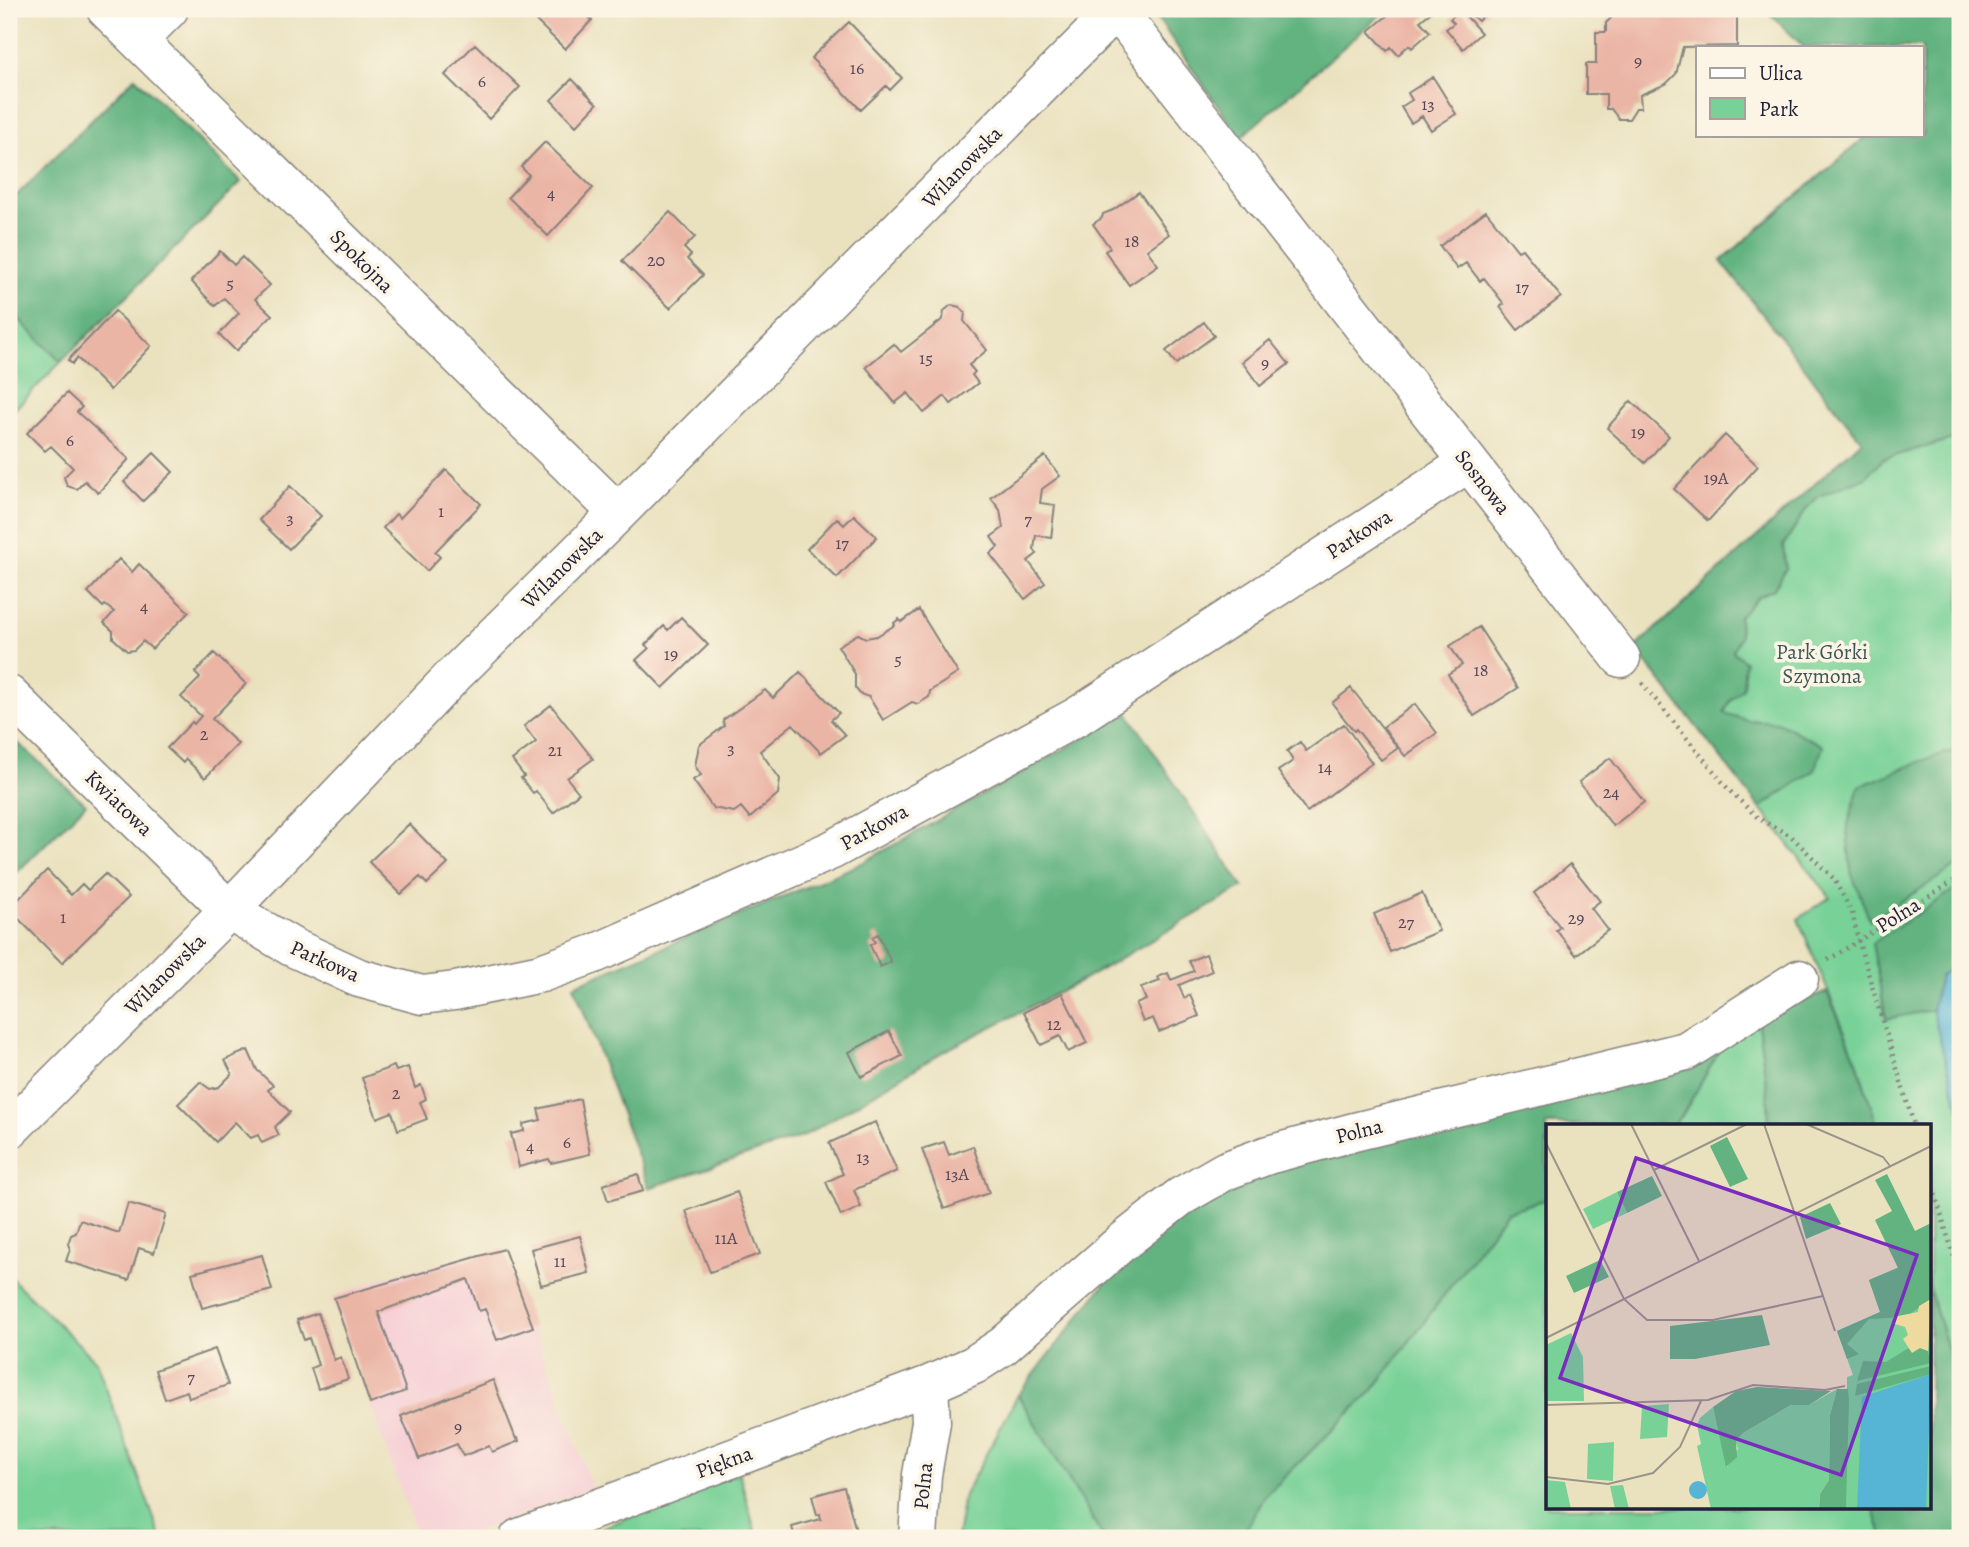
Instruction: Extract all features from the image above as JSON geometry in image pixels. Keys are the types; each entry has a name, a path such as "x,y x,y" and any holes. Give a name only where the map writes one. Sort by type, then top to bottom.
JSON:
{"street":[{"name":"Spokojna","path":"106,9 618,513"},
{"path":"138,40 169,9"},
{"name":"Sosnowa","path":"1117,9 1621,658"},
{"name":"Wilanowska","path":"9,1130 229,910 453,676 1117,9"},
{"name":"Parkowa","path":"229,910 292,947 359,978 422,995 541,973 594,954 832,850 1078,716 1468,463"},
{"name":"Kwiatowa","path":"9,695 229,910"},
{"name":"Polna","path":"918,1538 922,1475 931,1422 929,1385 974,1365 1003,1346 1120,1244 1180,1197 1225,1171 1268,1155 1686,1051 1799,979"},
{"name":"Piękna","path":"519,1538 929,1385"}],"path":[{"path":"1621,658 1729,790 1758,818 1791,836 1833,878 1852,912 1857,940 1914,1124"},
{"name":"Polna","path":"1799,979 1960,877"},
{"path":"1930,1177 1960,1277"}],"shaded area":[{"path":"504,1249 592,1488 459,1538 418,1538 332,1297 387,1277"}],"green space":[{"path":"1164,9 1387,9 1240,138 1156,16"},
{"path":"1765,9 1960,9 1960,437 1883,459 1866,477 1819,496 1807,508 1783,546 1786,568 1774,589 1757,597 1739,617 1740,636 1733,651 1745,662 1743,688 1731,699 1724,713 1747,720 1778,722 1823,746 1815,770 1760,808 1635,648 1862,441 1721,261 1867,136 1924,136 1924,46 1803,46"},
{"name":"Park Górki Szymona","path":"1960,48 1960,1387 1930,1291 1930,1124 1877,1124 1857,1061 1798,919 1830,897 1635,648 1862,441 1721,261 1867,136 1924,136 1924,130"},
{"path":"135,77 241,182 61,362 9,309 9,203"},
{"path":"9,309 61,362 9,415"},
{"path":"1128,713 1243,887 1083,980 946,1050 804,1136 649,1188 574,985 858,865"},
{"path":"9,735 86,804 9,880"},
{"path":"1960,750 1960,864 1870,921 1851,872 1847,828 1859,786 1934,757"},
{"path":"1960,886 1960,962 1940,976 1932,1010 1886,1019 1872,943"},
{"path":"1827,992 1857,1061 1877,1124 1769,1124 1768,1095 1757,1018"},
{"path":"1757,1018 1768,1095 1769,1124 1673,1124 1683,1114 1725,1041"},
{"path":"1725,1041 1683,1114 1673,1124 1546,1124 1546,1199 1507,1211 1372,1391 1264,1497 1241,1538 1104,1538 1018,1395 1133,1247 1252,1175 1471,1119 1548,1106"},
{"path":"1546,1199 1546,1508 1873,1508 1883,1538 1241,1538 1264,1497 1372,1391 1507,1211"},
{"path":"9,1276 96,1361 161,1538 9,1538"},
{"path":"1930,1291 1960,1387 1960,1538 1883,1538 1873,1508 1930,1508"},
{"path":"1018,1395 1104,1538 957,1538 964,1495"},
{"path":"739,1473 757,1538 577,1538"}],"water":[{"path":"1960,962 1960,1113 1932,1010 1940,976"}],"building":[{"path":"524,9 584,9 592,20 565,49"},
{"path":"1395,9 1435,9 1420,21 1430,32 1412,48 1409,45 1398,55 1391,47 1387,51 1369,31"},
{"path":"1460,9 1481,33 1463,49 1446,29 1454,23 1450,19"},
{"path":"1465,9 1490,9 1478,21"},
{"path":"1622,9 1737,10 1737,46 1683,47 1676,74 1666,84 1640,95 1641,108 1636,108 1629,119 1619,119 1611,109 1606,109 1606,94 1586,94 1586,64 1596,64 1596,32 1606,32 1606,23 1614,15 1622,15"},
{"path":"849,22 902,78 890,90 886,86 861,110 811,58"},
{"path":"475,44 520,87 489,119 445,75"},
{"path":"1433,77 1456,114 1431,130 1422,116 1411,123 1401,107 1412,100 1408,93"},
{"path":"572,79 597,104 576,126 551,100"},
{"path":"545,142 593,188 548,236 508,197 529,175 521,167"},
{"path":"1139,192 1169,234 1147,250 1158,265 1129,285 1105,251 1110,248 1093,224 1102,218 1103,214"},
{"path":"1486,211 1518,251 1522,249 1561,297 1518,330 1500,307 1504,304 1484,278 1480,281 1466,263 1457,269 1440,246"},
{"path":"670,212 695,237 684,248 691,255 687,259 703,275 670,308 622,261"},
{"path":"220,251 234,265 242,257 270,285 255,299 272,315 236,351 219,334 239,313 224,298 215,306 191,281"},
{"path":"951,305 960,307 965,313 964,321 987,350 969,365 975,372 972,375 978,383 951,404 945,396 924,413 908,393 895,403 866,367 894,344 901,352 943,319 944,311"},
{"path":"115,311 151,346 110,390 77,358 72,364 68,360"},
{"path":"1204,322 1214,336 1176,364 1166,351"},
{"path":"1270,340 1289,364 1260,386 1242,362"},
{"path":"67,393 82,407 77,412 129,459 98,493 85,481 77,489 67,486 64,477 73,468 51,446 45,451 27,433"},
{"path":"1631,401 1669,436 1645,463 1607,428"},
{"path":"1725,435 1758,466 1708,521 1674,489"},
{"path":"154,453 173,472 143,501 124,482"},
{"path":"1045,456 1060,476 1042,489 1040,503 1055,505 1051,538 1036,535 1034,549 1037,554 1028,561 1045,583 1025,599 990,554 998,547 991,537 1003,528 1000,510 991,498"},
{"path":"446,470 481,504 435,552 440,557 427,571 383,528 396,514 400,518"},
{"path":"290,486 321,516 289,549 259,520"},
{"path":"854,515 877,537 837,578 807,549 837,518 844,525"},
{"path":"119,559 132,572 139,564 189,612 152,649 143,641 134,650 127,651 113,638 113,631 104,623 114,612 105,605 103,607 88,592"},
{"path":"919,610 958,673 930,691 929,697 918,704 912,702 883,720 869,697 860,694 855,688 855,674 838,646 858,634 866,638 877,636 895,625 899,619 901,622"},
{"path":"681,617 708,645 663,688 636,660 649,648 645,645 664,626 668,630"},
{"path":"1479,627 1518,688 1474,716 1448,674 1462,665 1450,646"},
{"path":"214,653 246,684 212,719 238,744 205,778 186,759 183,763 167,748 201,716 181,697 200,678 195,673"},
{"path":"800,672 839,713 831,720 845,735 821,753 793,724 760,751 780,779 778,794 750,818 741,807 734,812 713,808 693,780 701,775 695,766 699,745 724,726 723,720 765,690 773,698"},
{"path":"1351,688 1398,748 1381,760 1332,703"},
{"path":"1415,704 1437,733 1405,756 1383,727"},
{"path":"551,705 593,759 567,778 579,793 553,813 536,791 533,793 521,778 524,776 512,760 536,742 524,726"},
{"path":"1344,724 1372,763 1307,812 1278,771 1293,761 1287,751 1300,742 1306,751"},
{"path":"1610,758 1644,802 1613,826 1579,782"},
{"path":"409,824 448,864 427,884 420,877 401,894 369,862"},
{"path":"1570,864 1600,901 1591,908 1608,930 1576,955 1556,930 1560,927 1534,893"},
{"path":"47,870 71,895 82,884 88,890 105,874 129,897 62,963 9,909"},
{"path":"1422,893 1439,931 1390,952 1374,914"},
{"path":"878,934 891,962 880,967 870,945 875,942 872,937"},
{"path":"1206,954 1212,971 1179,985 1184,998 1190,995 1199,1016 1159,1032 1153,1018 1143,1022 1136,1004 1146,1000 1141,988 1160,981 1158,977 1168,973 1171,980 1194,971 1189,961"},
{"path":"1062,993 1087,1043 1068,1052 1060,1036 1041,1045 1024,1012"},
{"path":"889,1031 902,1056 861,1077 849,1052"},
{"path":"248,1050 257,1070 273,1085 268,1090 290,1112 275,1127 279,1135 262,1143 258,1135 251,1138 235,1122 216,1142 178,1104 200,1082 210,1089 219,1087 232,1074 225,1060"},
{"path":"394,1066 396,1071 408,1067 415,1088 421,1085 426,1099 420,1102 427,1119 398,1130 392,1112 377,1118 362,1078"},
{"path":"580,1099 590,1154 551,1163 549,1159 519,1167 511,1134 524,1131 523,1124 541,1120 538,1109"},
{"path":"875,1122 897,1171 854,1190 861,1207 841,1216 826,1182 843,1174 829,1143"},
{"path":"944,1142 949,1155 973,1146 989,1193 944,1209 922,1149"},
{"path":"638,1174 643,1191 608,1201 603,1185"},
{"path":"737,1192 760,1254 710,1272 686,1211"},
{"path":"128,1203 166,1214 154,1253 139,1248 129,1280 66,1261 71,1235 76,1233 80,1220 119,1233"},
{"path":"580,1236 589,1273 541,1285 531,1249"},
{"path":"504,1249 533,1327 497,1340 485,1309 479,1311 468,1279 378,1312 406,1391 370,1404 334,1298"},
{"path":"262,1255 272,1290 202,1308 192,1273"},
{"path":"318,1313 334,1360 341,1357 348,1379 318,1389 311,1368 318,1365 309,1338 304,1340 297,1320"},
{"path":"215,1349 228,1385 189,1398 187,1391 165,1399 155,1370"},
{"path":"493,1380 519,1441 492,1452 489,1446 463,1456 457,1444 419,1459 401,1416"},
{"path":"844,1487 858,1538 795,1538 792,1527 821,1519 820,1514 817,1515 812,1496"}]}
